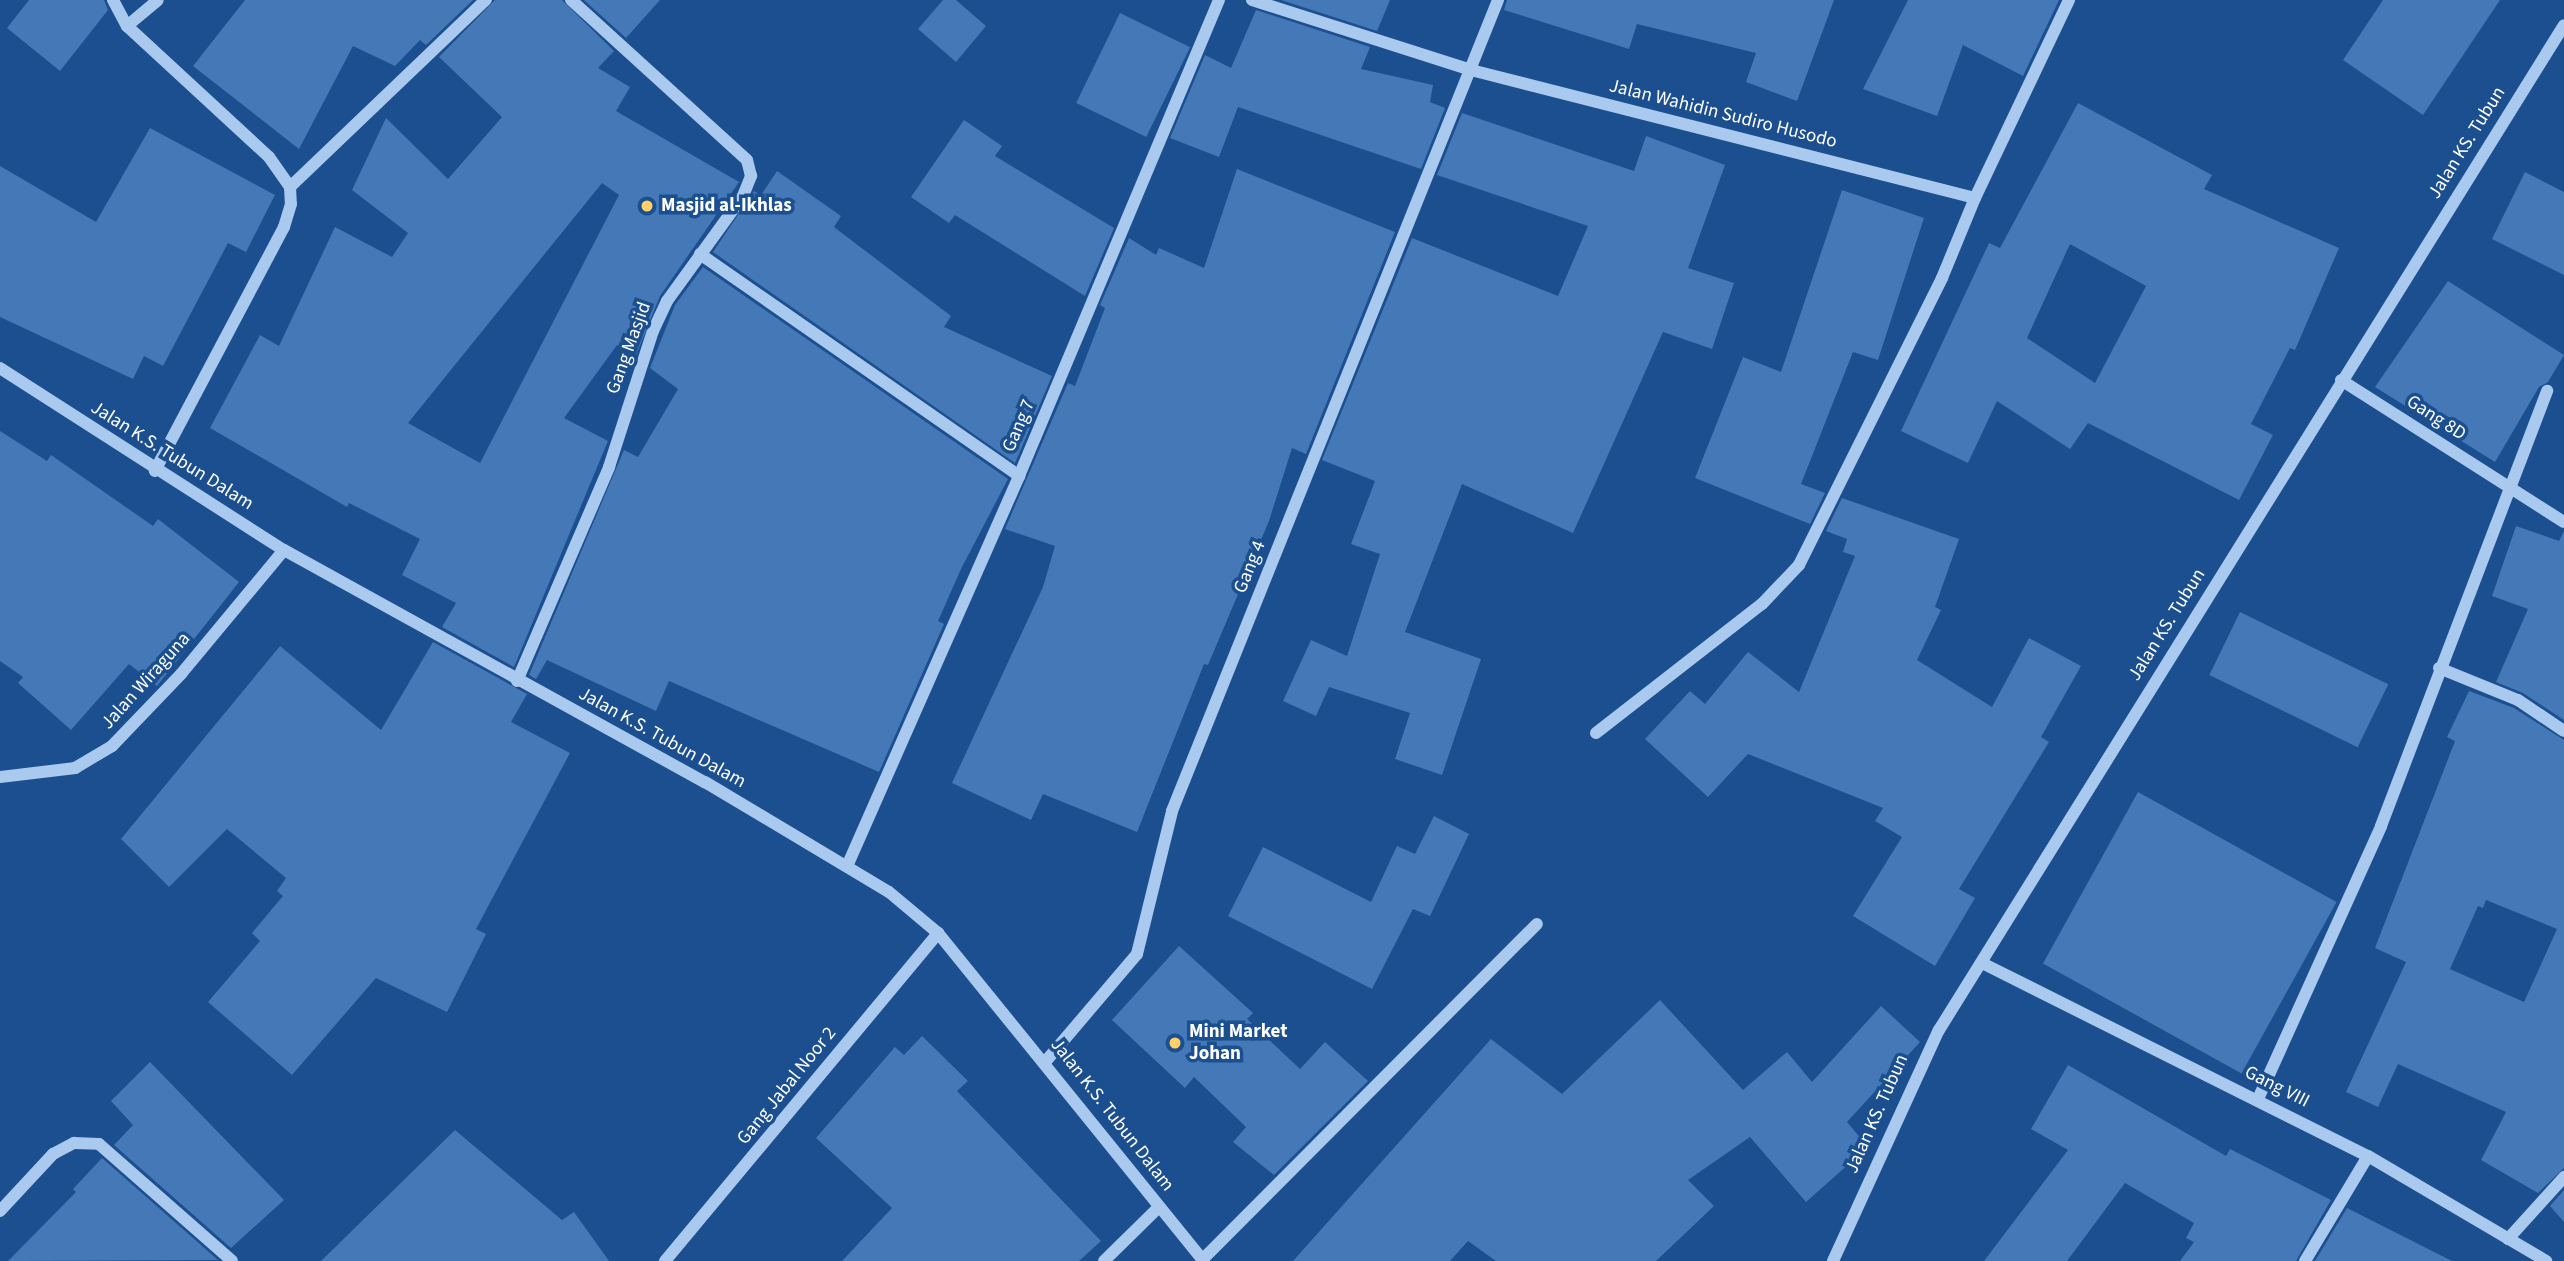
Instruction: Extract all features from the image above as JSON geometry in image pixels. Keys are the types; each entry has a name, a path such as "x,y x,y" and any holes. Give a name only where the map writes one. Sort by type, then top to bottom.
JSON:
{"street":[{"path":"113,0 127,26 269,157 290,187 291,204 279,239 155,471"},
{"path":"127,26 158,0"},
{"path":"290,187 486,0"},
{"name":"Gang Masjid","path":"517,681 608,467 653,331 667,301 743,196 751,176 747,160 571,0"},
{"name":"Gang 7","path":"848,864 1019,476 1219,0"},
{"name":"Jalan Wahidin Sudiro Husodo","path":"1252,0 1471,70 1975,198"},
{"name":"Gang 4","path":"1046,1062 1137,954 1172,811 1498,0"},
{"path":"1596,733 1762,604 1798,565 1936,290 1975,198 2069,0"},
{"name":"Jalan KS. Tubun","path":"1833,1261 1922,1063 2341,380 2564,25"},
{"path":"700,254 1019,476"},
{"name":"Jalan K.S. Tubun Dalam","path":"0,368 155,471 284,550 848,864 938,933 1046,1062 1203,1260"},
{"name":"Gang 8D","path":"2341,380 2564,522"},
{"path":"2258,1099 2381,826 2439,668 2547,391"},
{"name":"Jalan Wiraguna","path":"0,777 75,768 113,747 181,674 284,550"},
{"path":"2439,668 2518,700 2564,731"},
{"path":"1203,1260 1537,925"},
{"name":"Gang Jabal Noor 2","path":"665,1261 938,933"},
{"name":"Gang VIII","path":"1982,963 2368,1156 2546,1261"},
{"path":"0,1211 53,1154 74,1143 99,1144 232,1261"},
{"path":"2305,1261 2368,1156"},
{"path":"2508,1239 2564,1177"},
{"path":"1104,1261 1159,1207"}],"building":[{"path":"29,0 104,0 108,10 60,71 7,28"},
{"path":"245,0 473,0 426,45 420,40 395,66 353,46 299,149 193,66"},
{"path":"495,0 562,0 614,51 598,68 630,87 616,111 739,182 660,296 635,358 617,345 564,418 608,441 514,667 442,627 456,603 402,575 420,539 349,503 347,507 210,428 260,335 279,346 335,227 392,257 408,233 352,190 386,118 448,179 502,117 439,57","holes":["602,183 619,195 480,463 408,423"]},
{"path":"584,0 660,0 626,38"},
{"path":"943,0 956,0 986,26 956,62 918,29"},
{"path":"1281,0 1390,0 1377,31"},
{"path":"1507,0 1834,0 1797,101 1746,82 1756,53 1637,24 1629,49 1504,10"},
{"path":"1908,0 2059,0 2023,76 1963,45 1937,116 1863,89"},
{"path":"2383,0 2500,0 2423,115 2343,60"},
{"path":"1256,10 1370,47 1361,69 1433,85 1430,102 1445,108 1421,169 1238,107 1219,157 1170,138 1205,55 1231,68"},
{"path":"1120,13 1190,47 1146,137 1076,103"},
{"path":"2078,103 2212,175 2204,189 2339,248 2295,350 2290,348 2251,424 2273,435 2239,500 2088,423 2070,449 1997,401 1968,463 1901,431 1989,243 2000,248","holes":["2070,244 2146,286 2095,383 2027,338"]},
{"path":"1462,113 1634,171 1646,136 1725,165 1688,268 1734,283 1712,349 1663,332 1573,533 1462,484 1405,632 1481,659 1442,775 1395,759 1410,713 1329,687 1316,716 1283,701 1311,640 1347,656 1380,554 1351,544 1375,481 1322,460 1412,238 1558,296 1588,226 1437,175"},
{"path":"964,120 1002,146 995,156 1114,228 1085,296 955,215 949,223 911,197"},
{"path":"150,128 275,195 246,252 228,243 163,366 144,356 133,379 0,317 0,166 96,222"},
{"path":"1237,169 1395,232 1306,454 1292,448 1269,521 1208,665 1204,664 1137,832 1043,794 1031,820 952,783 1043,587 1055,546 1005,529 1068,383 1075,386 1105,308 1100,305 1129,238 1156,255 1159,248 1204,268"},
{"path":"777,171 841,216 834,227 951,316 944,327 1052,376 1015,463 713,252 754,191 761,195"},
{"path":"2525,172 2564,192 2564,275 2492,239"},
{"path":"1842,190 1924,218 1878,360 1853,352 1801,484 1825,493 1810,524 1695,478 1743,357 1781,372"},
{"path":"703,267 1008,479 961,569 938,621 944,624 879,772 669,681 656,711 547,660 536,679 529,675 624,450 638,457 678,389 650,368 675,305"},
{"path":"2448,281 2564,355 2548,382 2539,387 2495,462 2375,387"},
{"path":"0,431 47,461 51,455 153,526 158,519 239,582 157,686 129,664 71,730 18,683 23,677 0,661"},
{"path":"1842,498 1959,539 1935,607 1941,610 1917,660 1992,707 2029,638 2081,666 2041,737 2049,742 1959,889 1975,898 1935,966 1853,916 1902,837 1875,821 1883,808 1748,754 1708,797 1645,739 1690,691 1705,704 1748,652 1799,692 1855,556 1843,552 1847,539 1826,531"},
{"path":"2516,526 2559,541 2564,531 2564,720 2523,693 2496,682 2528,609 2492,596"},
{"path":"2240,612 2388,684 2358,747 2209,675"},
{"path":"433,642 527,694 511,722 570,753 476,929 486,934 447,1012 376,978 292,1075 208,1002 260,941 252,933 283,896 277,891 286,878 227,829 169,887 121,839 280,646 381,730"},
{"path":"2469,691 2514,708 2564,740 2564,1168 2538,1193 2481,1160 2506,1112 2398,1064 2378,1107 2346,1092 2406,962 2375,948 2455,741 2447,737","holes":["2486,900 2557,929 2524,1002 2450,969 2478,906 2483,908"]},
{"path":"2138,792 2337,902 2242,1073 2043,963"},
{"path":"1434,816 1469,834 1430,916 1413,909 1372,989 1228,916 1263,847 1371,902 1397,846 1415,854"},
{"path":"1179,946 1253,1013 1247,1019 1300,1069 1325,1042 1368,1081 1274,1175 1233,1142 1246,1127 1194,1077 1185,1088 1112,1020"},
{"path":"1660,1000 1743,1090 1787,1052 1812,1082 1881,1006 1920,1042 1847,1122 1868,1147 1806,1202 1750,1137 1688,1180 1714,1206 1656,1261 1496,1261 1468,1241 1450,1261 1293,1261 1491,1039 1562,1094"},
{"path":"922,1036 968,1081 957,1091 1101,1241 1079,1261 842,1261 892,1208 816,1138 895,1047 904,1055"},
{"path":"150,1062 284,1200 231,1248 114,1145 133,1125 111,1101"},
{"path":"2068,1065 2226,1156 2230,1149 2331,1200 2296,1261 2180,1261 2194,1242 2186,1238 2194,1223 2125,1183 2067,1261 1984,1261 2068,1150 2031,1129"},
{"path":"455,1130 562,1220 574,1212 609,1261 321,1261"},
{"path":"102,1158 218,1260 8,1261 76,1192 73,1189"},
{"path":"2564,1190 2564,1222 2550,1206"},
{"path":"2347,1208 2452,1261 2315,1261"}],"place":[{"name":"Masjid al-Ikhlas","path":"647,206"},
{"name":"Mini Market Johan","path":"1175,1043"}]}
